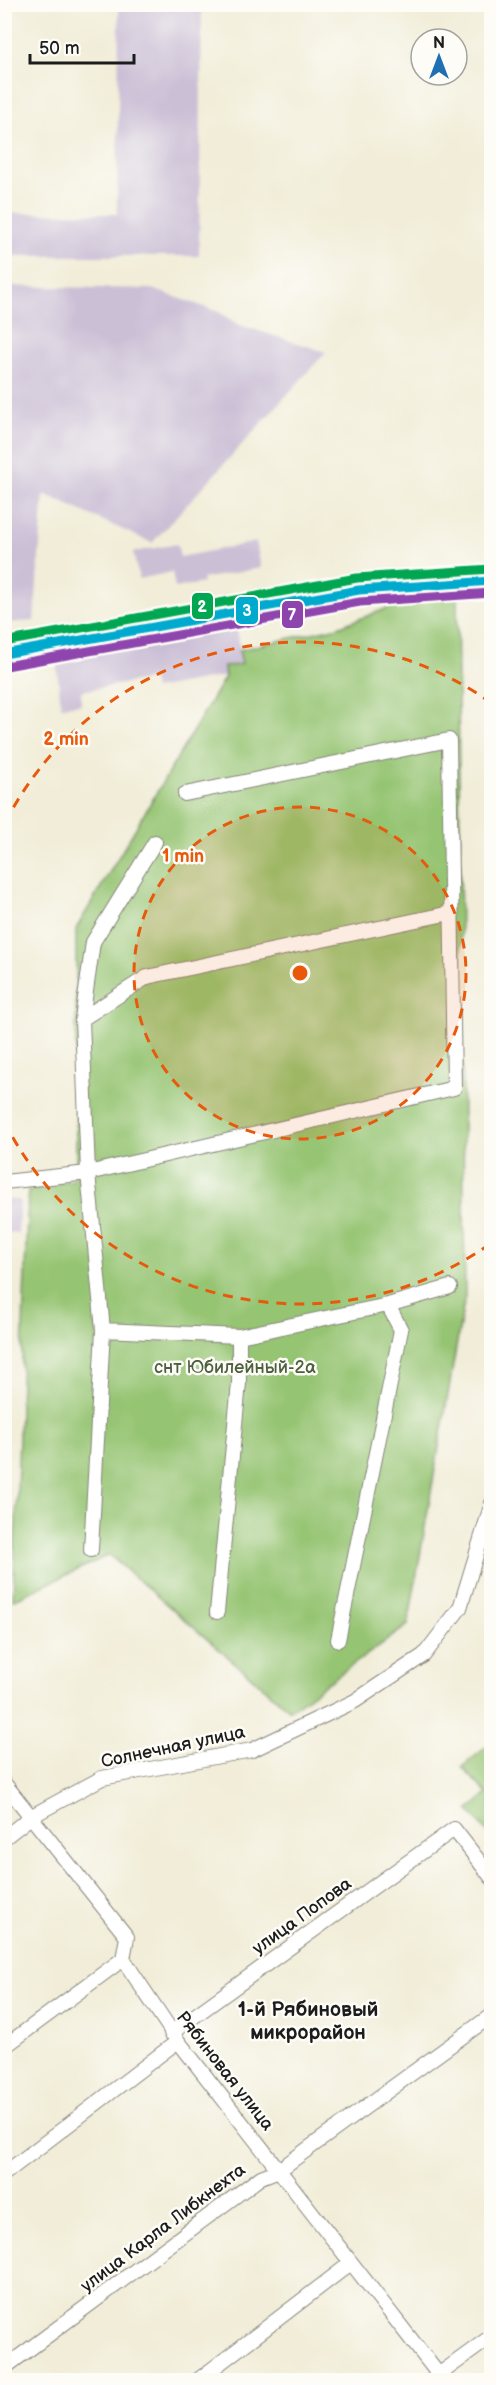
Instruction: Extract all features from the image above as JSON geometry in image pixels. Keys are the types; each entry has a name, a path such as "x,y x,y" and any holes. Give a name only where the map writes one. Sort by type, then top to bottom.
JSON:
{"street":[{"path":"4,654 359,590 492,581"},
{"path":"4,1182 88,1173 454,1088 448,740 185,794"},
{"path":"91,1550 103,1330 88,1173 82,1020 93,942 155,842"},
{"path":"82,1020 147,978 450,913"},
{"path":"103,1330 239,1336 388,1305 450,1287"},
{"path":"338,1640 401,1330 388,1305"},
{"path":"217,1612 239,1383 239,1336"},
{"name":"Солнечная улица","path":"4,1838 32,1816 102,1778 252,1750 355,1701 424,1655 460,1608 492,1503"},
{"path":"4,1783 127,1937 123,1959 4,2047"},
{"name":"улица Попова","path":"4,2174 174,2037 454,1829 492,1878"},
{"name":"Рябиновая улица","path":"123,1959 174,2037 351,2263 435,2378"},
{"name":"улица Карла Либкнехта","path":"4,2368 261,2177 279,2170 492,2015"},
{"path":"198,2380 351,2263"},
{"path":"435,2378 492,2336"}],"shaded area":[{"path":"119,5 202,5 199,256 5,256 5,213 117,214"},
{"path":"5,286 152,289 219,312 237,324 326,352 152,543 44,494 34,621 5,623"},
{"path":"256,542 261,568 202,579 203,583 175,588 172,572 139,579 133,552 177,544 180,557"},
{"path":"237,628 242,664 225,676 154,689 152,679 81,691 81,704 61,706 56,658"},
{"path":"5,1199 20,1200 18,1233 5,1232"}],"green space":[{"name":"снт Юбилейный-2а","path":"457,597 465,1296 408,1625 290,1710 109,1555 13,1600 28,1190 76,1179 76,929 225,677 224,667 242,664 239,650 338,627 409,600"},
{"path":"491,1743 491,1837 469,1810 487,1794 462,1767"}],"transit line":[{"name":"2","path":"4,642 357,578 491,569"},
{"name":"3","path":"4,654 359,590 492,581"},
{"name":"7","path":"6,666 360,602 492,593"}],"district":[{"name":"1-й Рябиновый микрорайон","path":"308,2022"}]}
